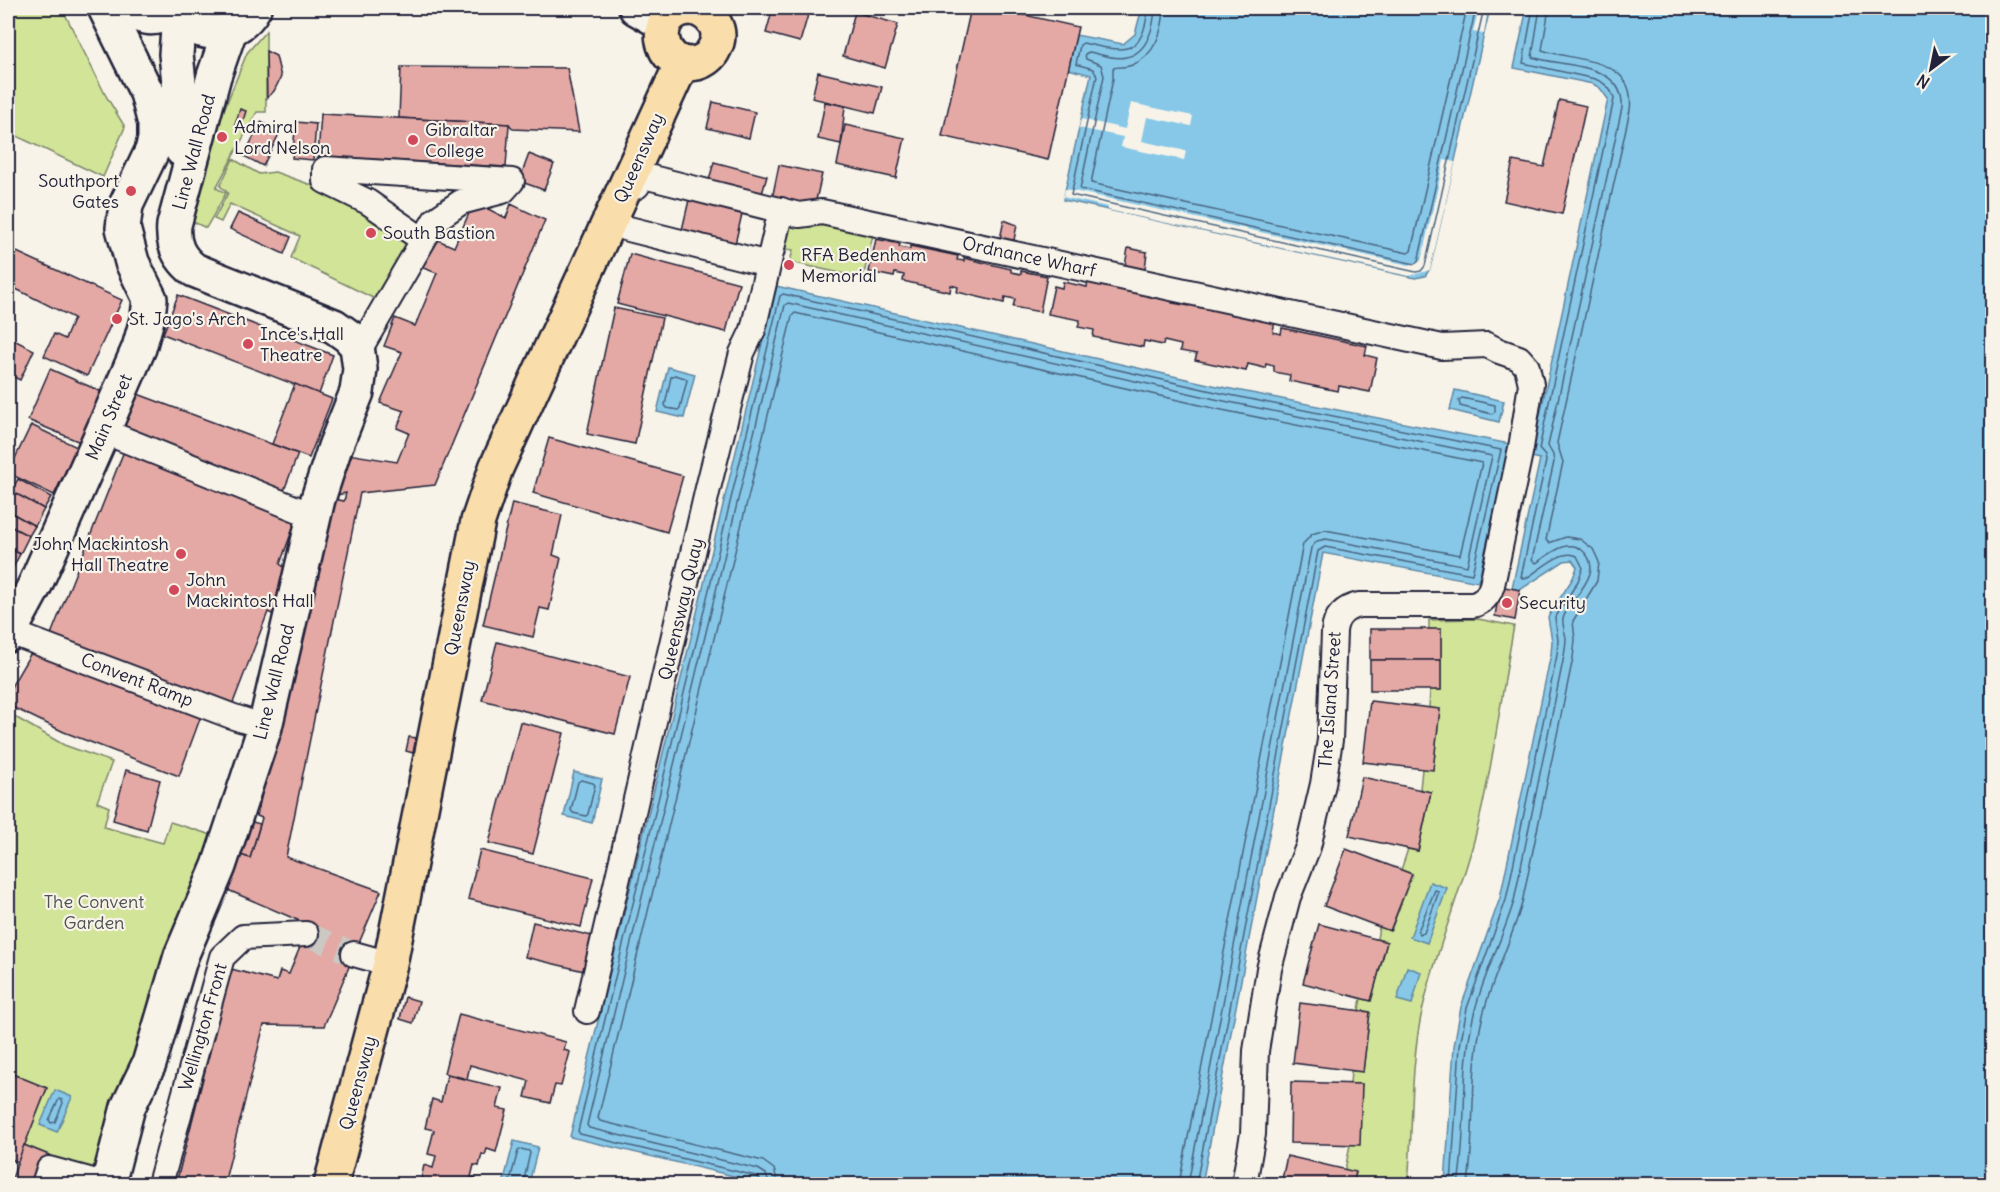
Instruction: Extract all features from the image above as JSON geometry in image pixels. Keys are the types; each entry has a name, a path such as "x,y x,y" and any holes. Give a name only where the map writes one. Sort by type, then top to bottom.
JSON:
{"main road":[{"path":"697,8 709,14 717,28 717,45 713,52 699,62 682,63 667,52 662,33 664,24 676,11 697,8"},
{"name":"Queensway","path":"331,1185 390,964 478,521 496,468 682,63"}],"street":[{"path":"105,8 147,93 155,123 152,151 131,191 123,216 123,228 132,262 150,299 171,279 194,270 334,326 352,340 358,352"},
{"path":"124,8 140,17 162,17 175,12 186,24 203,32 212,33 230,30 246,20 254,8"},
{"path":"636,8 664,24"},
{"name":"Main Street","path":"9,634 35,585 142,340 160,238 176,186 182,152 183,121 175,12"},
{"name":"Line Wall Road","path":"194,270 178,255 173,234 174,225 214,76 230,30"},
{"path":"358,352 435,220 461,202 503,192 512,181 325,170 325,181 368,202 423,240"},
{"name":"Ordnance Wharf","path":"623,194 637,186 644,176 799,215 822,212 1442,347"},
{"name":"Queensway Quay","path":"587,1011 708,488 742,353 753,330 781,210"},
{"path":"609,224 768,264"},
{"name":"The Island Street","path":"1244,1185 1253,1134 1256,1051 1269,969 1288,897 1314,825 1326,762 1333,702 1336,621 1347,609 1359,605 1473,605 1484,600 1492,585 1521,448 1531,384 1527,367 1519,358 1487,345 1442,347"},
{"name":"Line Wall Road","path":"106,1185 128,1107 149,1064 181,956 219,866 265,727 314,516 330,462 357,392 360,369 358,352"},
{"path":"104,431 314,516"},
{"name":"Convent Ramp","path":"9,634 265,727"},
{"name":"Wellington Front","path":"160,1185 222,957 243,937 306,934"},
{"path":"354,954 390,964"},
{"path":"44,1185 50,1169 106,1185"}],"green space":[{"path":"8,8 62,8 106,96 125,127 103,177 8,132"},
{"path":"266,31 266,112 257,112 216,188 226,193 206,228 181,216 247,53"},
{"path":"233,159 259,174 275,172 317,187 365,209 409,247 379,301 291,258 300,236 230,204 221,222 214,219 228,193 220,186"},
{"path":"817,222 873,235 863,278 790,262 793,250 787,249 786,254 780,252 786,225 798,228"},
{"path":"1478,619 1514,626 1492,758 1475,837 1426,993 1417,1037 1408,1184 1353,1184 1356,1173 1345,1170 1362,1084 1350,1084 1351,1071 1363,1072 1370,1012 1359,1010 1361,998 1371,1000 1387,942 1377,939 1379,927 1391,930 1412,874 1401,870 1408,849 1418,851 1431,792 1420,789 1422,769 1433,769 1440,710 1429,708 1430,690 1441,690 1441,630 1429,629 1429,620"},
{"name":"The Convent Garden","path":"8,713 64,745 112,762 97,802 109,807 104,827 163,843 170,822 215,836 101,1164 93,1169 75,1166 24,1145 47,1089 10,1073 8,1079"}],"water":[{"path":"1142,8 1490,8 1430,269 1425,276 1415,278 1063,200 1091,75 1068,69 1076,35 1123,44 1135,34"},
{"path":"1527,8 1992,8 1992,1184 1445,1184 1454,1046 1461,1007 1500,898 1551,654 1552,641 1548,617 1573,578 1577,567 1572,560 1564,561 1520,590 1512,588 1540,459 1531,457 1608,99 1600,88 1593,84 1514,68"},
{"path":"776,286 1226,388 1510,444 1478,582 1323,553 1202,1184 767,1184 570,1137"},
{"path":"668,367 695,374 684,418 657,412"},
{"path":"1455,390 1504,401 1499,422 1450,410"},
{"path":"574,772 602,779 592,823 564,816"},
{"path":"1430,882 1447,888 1427,943 1410,937"},
{"path":"1407,967 1421,972 1412,1004 1397,1000"},
{"path":"55,1090 72,1097 57,1132 40,1125"},
{"path":"514,1141 538,1147 529,1184 503,1184"}],"pier":[{"path":"1479,8 1488,8 1484,34 1473,32"},
{"path":"1131,103 1193,116 1191,126 1147,117 1142,141 1186,151 1184,160 1121,147 1123,137 1079,128 1081,119 1125,129"},
{"path":"1444,160 1455,162 1430,270 1409,276 1108,210 1108,207 1063,197 1065,189 1409,265 1421,261"}],"building":[{"path":"773,8 810,8 800,42 766,33"},
{"path":"971,8 993,8 1078,27 1048,160 942,136"},
{"path":"855,12 898,24 885,68 843,56"},
{"path":"266,51 276,56 281,77 274,91 267,98"},
{"path":"401,67 567,68 579,132 513,129 509,124 399,118"},
{"path":"818,72 882,87 875,113 812,98"},
{"path":"1559,100 1586,106 1562,214 1504,201 1513,161 1544,167"},
{"path":"713,102 755,112 749,138 707,128"},
{"path":"825,102 845,106 841,144 818,139"},
{"path":"240,109 246,111 241,127 235,125"},
{"name":"Gibraltar College","path":"321,114 509,124 506,167 318,156"},
{"path":"261,122 280,132 263,166 244,156"},
{"path":"296,122 316,124 313,160 292,158"},
{"path":"845,125 905,138 896,178 837,165"},
{"path":"529,154 554,164 544,190 519,181"},
{"path":"714,162 767,176 760,201 707,187"},
{"path":"779,165 822,174 814,209 772,199"},
{"path":"689,200 742,214 735,244 682,230"},
{"path":"474,202 506,218 511,204 545,220 435,485 360,493 286,857 381,891 324,1026 264,1025 224,1184 176,1184 231,969 277,981 280,971 289,974 309,925 221,887 235,853 250,858 262,818 257,816 319,533 334,499 344,501 346,493 337,495 342,453 397,462 409,433 397,428 404,411 380,403 402,352 384,346 395,318 415,326 437,273 418,266 431,237 454,247"},
{"path":"238,213 291,237 284,254 230,229"},
{"path":"1004,220 1017,225 1014,240 1000,239"},
{"path":"876,239 900,244 899,247 910,249 910,246 958,256 957,260 964,261 964,258 1011,269 1011,272 1021,274 1021,271 1047,276 1040,312 1013,307 1015,299 1005,297 1004,303 957,292 958,287 951,285 950,292 903,281 904,275 895,273 894,277 869,272"},
{"path":"8,248 122,300 87,376 44,356 54,334 65,339 74,318 8,285"},
{"path":"1128,248 1147,252 1145,269 1125,266"},
{"path":"630,254 739,283 726,332 617,304"},
{"path":"1088,281 1173,299 1172,303 1189,306 1190,303 1275,320 1273,332 1281,334 1282,328 1367,346 1365,355 1377,358 1370,392 1339,386 1338,391 1289,381 1290,375 1274,372 1274,366 1266,364 1265,368 1248,364 1246,371 1195,360 1197,354 1180,351 1181,345 1164,341 1163,345 1144,341 1143,347 1093,337 1094,330 1078,327 1080,320 1048,314 1054,286 1062,288 1063,282 1087,287"},
{"name":"Ince's Hall Theatre","path":"178,295 333,355 319,394 163,334"},
{"path":"614,308 662,318 635,444 587,434"},
{"path":"8,337 34,350 20,380 8,374"},
{"path":"50,369 102,392 80,442 28,420"},
{"path":"295,384 332,399 309,458 272,444"},
{"path":"135,393 298,454 283,493 120,433"},
{"path":"31,425 77,447 54,495 8,473"},
{"path":"549,438 683,476 667,532 533,493"},
{"name":"John Mackintosh Hall","path":"124,451 297,517 280,564 285,568 274,615 268,612 231,708 50,637"},
{"path":"18,479 51,497 44,509 11,491"},
{"path":"11,491 44,509 35,526 8,511 8,498"},
{"path":"512,503 562,515 553,555 561,558 549,610 540,608 533,637 483,625"},
{"path":"8,511 35,526 29,536 8,525"},
{"path":"8,525 29,536 20,554 8,548"},
{"path":"8,548 20,554 8,577"},
{"name":"Security","path":"1500,586 1520,590 1515,620 1495,616"},
{"path":"1370,629 1441,629 1441,660 1370,660"},
{"path":"497,642 630,677 615,734 482,700"},
{"path":"32,651 98,678 101,673 201,716 179,776 64,732 8,705 8,685 11,687"},
{"path":"1370,660 1441,660 1441,690 1370,690"},
{"path":"1370,701 1440,709 1433,770 1363,762"},
{"path":"520,722 564,733 533,854 489,843"},
{"path":"409,737 416,738 413,753 406,751"},
{"path":"126,770 160,780 147,830 113,820"},
{"path":"1362,777 1431,792 1418,851 1349,836"},
{"path":"245,820 260,824 250,858 235,853"},
{"path":"1346,849 1412,874 1390,931 1324,906"},
{"path":"480,850 593,878 581,927 468,899"},
{"path":"533,922 592,936 584,971 525,957"},
{"path":"1319,924 1387,942 1371,1001 1303,983"},
{"path":"405,997 419,1001 413,1023 400,1019"},
{"path":"1300,1003 1370,1012 1363,1072 1293,1063"},
{"path":"459,1014 566,1042 564,1050 570,1052 561,1086 555,1085 550,1103 525,1097 529,1081 470,1065 467,1079 444,1073"},
{"path":"10,1073 47,1088 18,1162 8,1158 8,1079"},
{"path":"447,1075 502,1088 497,1108 507,1110 496,1152 487,1149 485,1155 482,1154 479,1166 474,1165 471,1177 476,1178 474,1184 420,1184 424,1165 433,1168 436,1156 428,1154 434,1130 425,1128 432,1099 441,1102"},
{"path":"1291,1082 1362,1084 1360,1145 1290,1143"},
{"path":"24,1145 49,1155 38,1184 10,1184"},
{"path":"1287,1156 1356,1172 1353,1184 1281,1184"}],"tunnel":[{"path":"306,934 354,954"}],"place":[{"name":"Admiral Lord Nelson","path":"222,137"},
{"name":"Gibraltar College","path":"413,140"},
{"name":"Southport Gates","path":"131,191"},
{"name":"South Bastion","path":"371,233"},
{"name":"RFA Bedenham Memorial","path":"789,265"},
{"name":"St. Jago's Arch","path":"117,319"},
{"name":"Ince's Hall Theatre","path":"248,344"},
{"name":"John Mackintosh Hall Theatre","path":"181,554"},
{"name":"John Mackintosh Hall","path":"174,590"},
{"name":"Security","path":"1507,603"}]}
